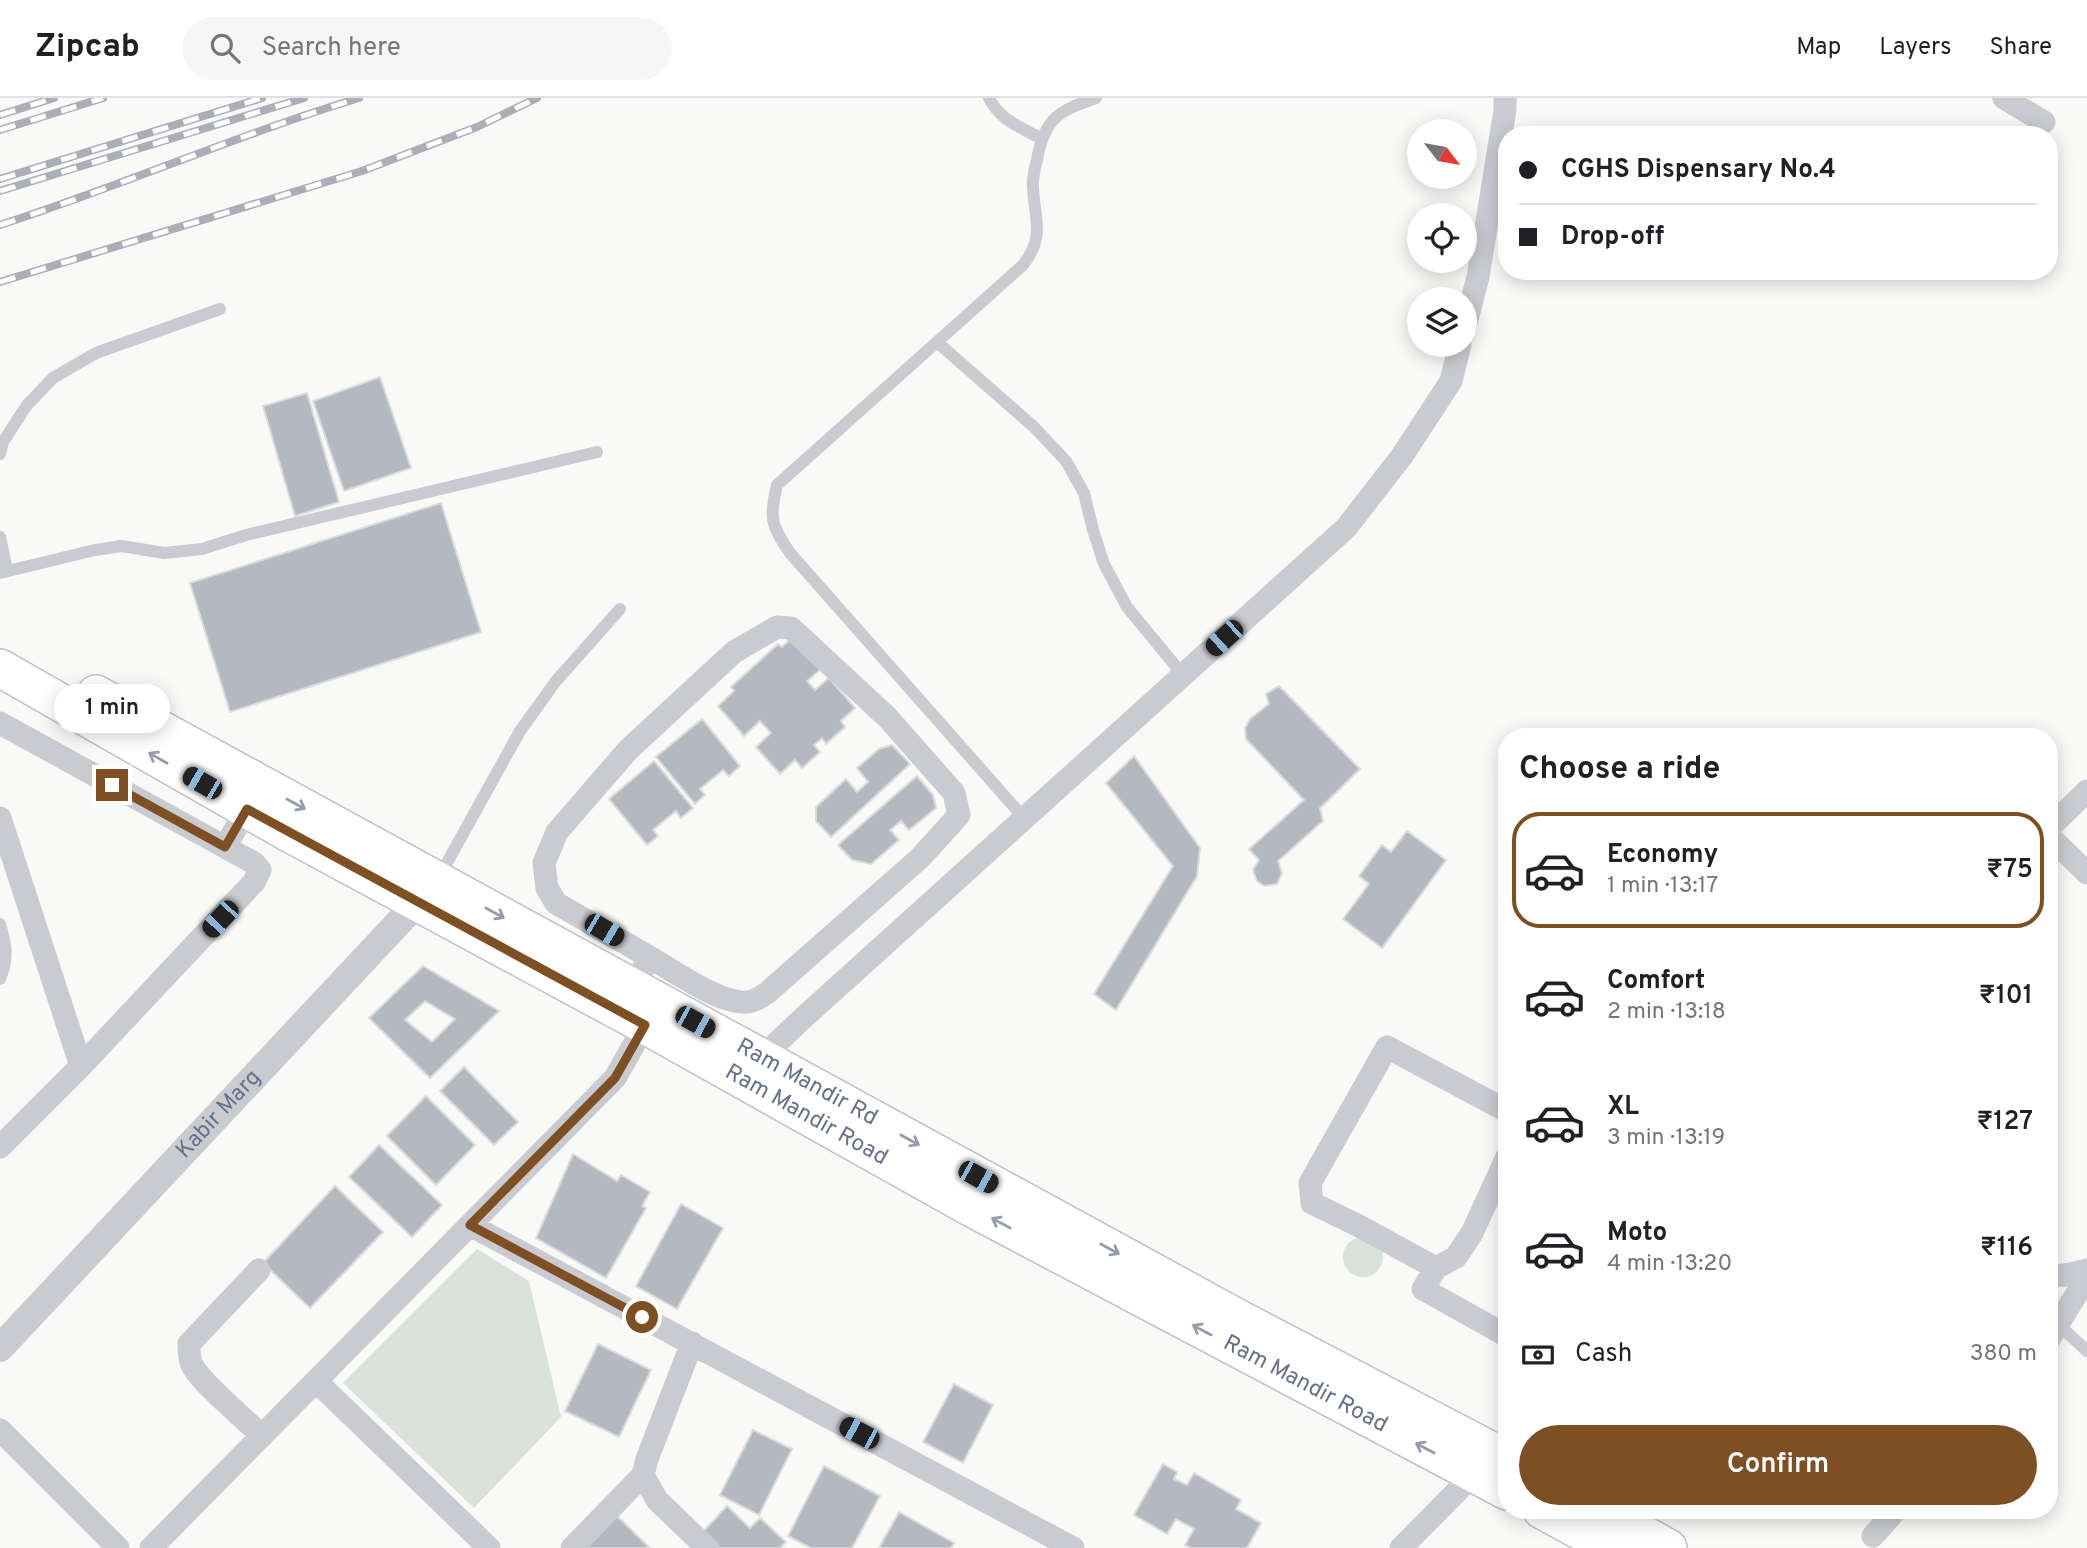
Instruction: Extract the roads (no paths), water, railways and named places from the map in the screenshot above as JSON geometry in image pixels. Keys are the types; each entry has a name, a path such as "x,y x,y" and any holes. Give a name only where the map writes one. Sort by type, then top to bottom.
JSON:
{"main road":[{"name":"Ram Mandir Rd","path":"0,641 254,797 427,892 641,972 752,1070 1231,1315 1496,1456"},
{"path":"0,668 254,797"},
{"name":"Ram Mandir Road","path":"427,892 645,1025 752,1070"},
{"path":"1559,1519 1612,1548"},
{"path":"1616,1519 1668,1548"}],"street":[{"path":"1502,126 1504,98"},
{"path":"2004,98 2044,122"},
{"path":"1475,287 1498,153"},
{"path":"752,1070 1024,818 1346,528 1402,456 1451,381 1457,357"},
{"path":"778,627 791,628 802,635 888,718 954,793 960,815 920,858 767,993 751,1002 735,1001 641,972 556,903 547,888 544,863 556,832 628,750 734,652 778,627"},
{"path":"0,723 258,866 259,876 81,1066 0,1147"},
{"path":"2058,819 2087,791"},
{"path":"225,847 254,797"},
{"path":"0,818 81,1066"},
{"path":"2058,845 2087,873"},
{"name":"Kabir Marg","path":"0,1348 427,892"},
{"path":"151,1548 615,1078 645,1025"},
{"path":"1436,1268 1312,1203 1310,1183 1387,1047 1498,1106"},
{"path":"1498,1177 1472,1233 1456,1256 1436,1268 1423,1289 1498,1331"},
{"path":"470,1225 1073,1548"},
{"path":"2058,1274 2073,1274 2087,1269"},
{"path":"259,1270 189,1344 189,1352 192,1365 202,1377 262,1436"},
{"path":"2058,1325 2087,1277"},
{"path":"572,1548 643,1475 692,1343"},
{"path":"316,1381 489,1548"},
{"path":"0,1430 118,1548"},
{"path":"1401,1548 1496,1456"},
{"path":"643,1475 657,1500 707,1548"},
{"path":"1872,1536 1888,1519"}],"lane":[{"path":"989,98 996,111 1009,122 1040,138"},
{"path":"1024,818 790,553 778,535 771,510 777,485 1023,265 1036,245 1037,218 1032,185 1040,138 1049,123 1073,106 1096,98"},
{"path":"0,454 3,442 27,405 53,378 96,353 220,309"},
{"path":"937,342 1034,427 1066,461 1084,493 1104,564 1127,607 1183,675"},
{"path":"0,537 4,572 122,546 164,553 202,549 246,535 597,452"},
{"path":"427,892 520,731 556,681 620,609"},
{"path":"0,924 7,950 6,964 0,979"},
{"path":"2058,1334 2087,1351"}],"railway":[{"path":"0,115 54,98"},
{"path":"0,130 103,98"},
{"path":"0,179 262,98"},
{"path":"0,191 304,98"},
{"path":"0,225 359,98"},
{"path":"0,282 362,171 477,127 537,98"}]}
